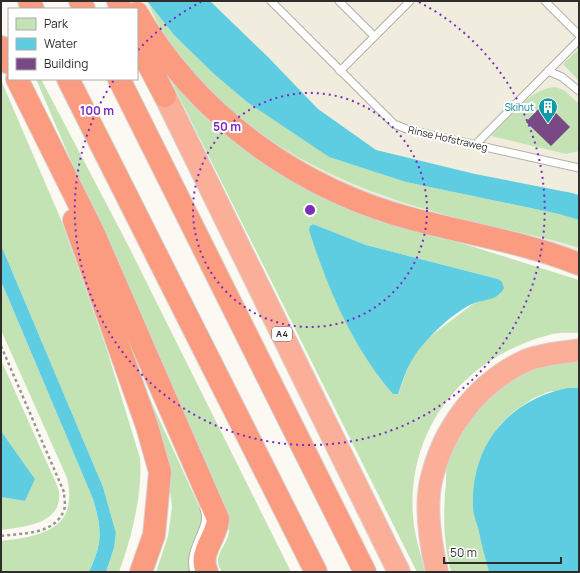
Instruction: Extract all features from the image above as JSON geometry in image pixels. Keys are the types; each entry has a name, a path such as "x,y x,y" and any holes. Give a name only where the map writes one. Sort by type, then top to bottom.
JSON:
{"highway":[{"path":"138,15 146,29 178,72 219,115 267,153 313,182 336,193 387,212 513,243 579,264"},
{"name":"A4","path":"138,44 400,572"},
{"path":"1,47 8,61"},
{"path":"17,80 94,234 218,519 217,527 205,551 204,562 207,572"},
{"path":"69,80 316,572"},
{"path":"119,80 365,572"},
{"path":"38,122 148,426 160,472 154,535 141,572"},
{"path":"437,572 429,529 431,482 445,440 461,412 501,374 527,361 557,353 579,350"}],"lane":[{"name":"Rinse Hofstraweg","path":"271,1 394,124 409,130 579,168"},
{"path":"339,1 374,36"},
{"path":"340,70 410,1"},
{"path":"545,1 579,35"},
{"path":"475,145 579,40"},
{"path":"548,71 562,77 579,91"},
{"path":"194,572 192,558 206,513 199,498 197,471"}],"path":[{"path":"1,346 64,492 64,510 55,522 41,531 1,536"}],"shaded area":[{"path":"140,1 579,1 579,255 440,218 340,182 300,163 244,124 168,49"}],"green space":[{"path":"149,4 174,35 214,74 247,102 329,157 406,182 559,214 579,220 579,248 413,206 341,179 307,162 274,143 243,121 215,95 189,67 171,44 161,30"},
{"path":"579,49 579,81 563,64"},
{"path":"167,73 385,219 579,280 579,333 552,334 519,345 491,360 467,378 447,400 431,425 420,453 414,484 413,516 416,537 425,572 417,572","holes":["313,224 366,245 498,279 501,294 473,304 428,338 411,360 398,394 393,394 365,356 334,292 310,226"]},
{"path":"1,80 62,222 106,347 140,458 140,486 138,501 132,531 119,572 106,572 114,548 116,533 103,487 1,245"},
{"path":"36,80 42,80 129,247 291,572 222,572 218,561 229,531"},
{"path":"555,87 564,90 579,104 579,151 566,154 491,136 512,113 528,99 545,89"},
{"path":"1,281 93,499 100,536 97,552 89,572 1,572 1,541 43,533 54,527 62,519 67,509 69,495 67,478 1,330"},
{"path":"1,360 56,483 59,492 59,503 55,511 40,522 1,530 1,497 25,501 35,479 1,431"},
{"path":"579,361 579,388 548,392 532,399 513,412 497,428 473,508 489,572 451,572 446,549 444,527 446,472 453,448 461,432 486,402 517,378 552,364"},
{"path":"133,362 204,517 192,550 190,564 191,572 156,572 168,536 172,507 168,475"}],"water":[{"path":"147,1 210,1 268,57 318,109 376,150 475,174 579,195 579,220 559,214 406,182 329,157 247,102 214,74 174,35"},
{"path":"313,224 366,245 498,279 502,282 504,288 498,295 490,299 477,302 464,308 439,328 417,352 406,372 398,394 393,394 366,357 333,295 309,230 310,226"},
{"path":"1,245 103,487 116,533 114,548 106,572 89,572 94,562 100,536 96,510 93,499 1,281"},
{"path":"568,388 579,388 579,572 489,572 473,507 474,485 479,464 486,445 497,429 511,415 528,403 547,394"},
{"path":"1,431 35,479 25,501 1,497"}],"building":[{"name":"Skihut","path":"545,102 570,127 551,146 526,122"}],"place":[{"name":"Skihut","path":"548,124"}]}
